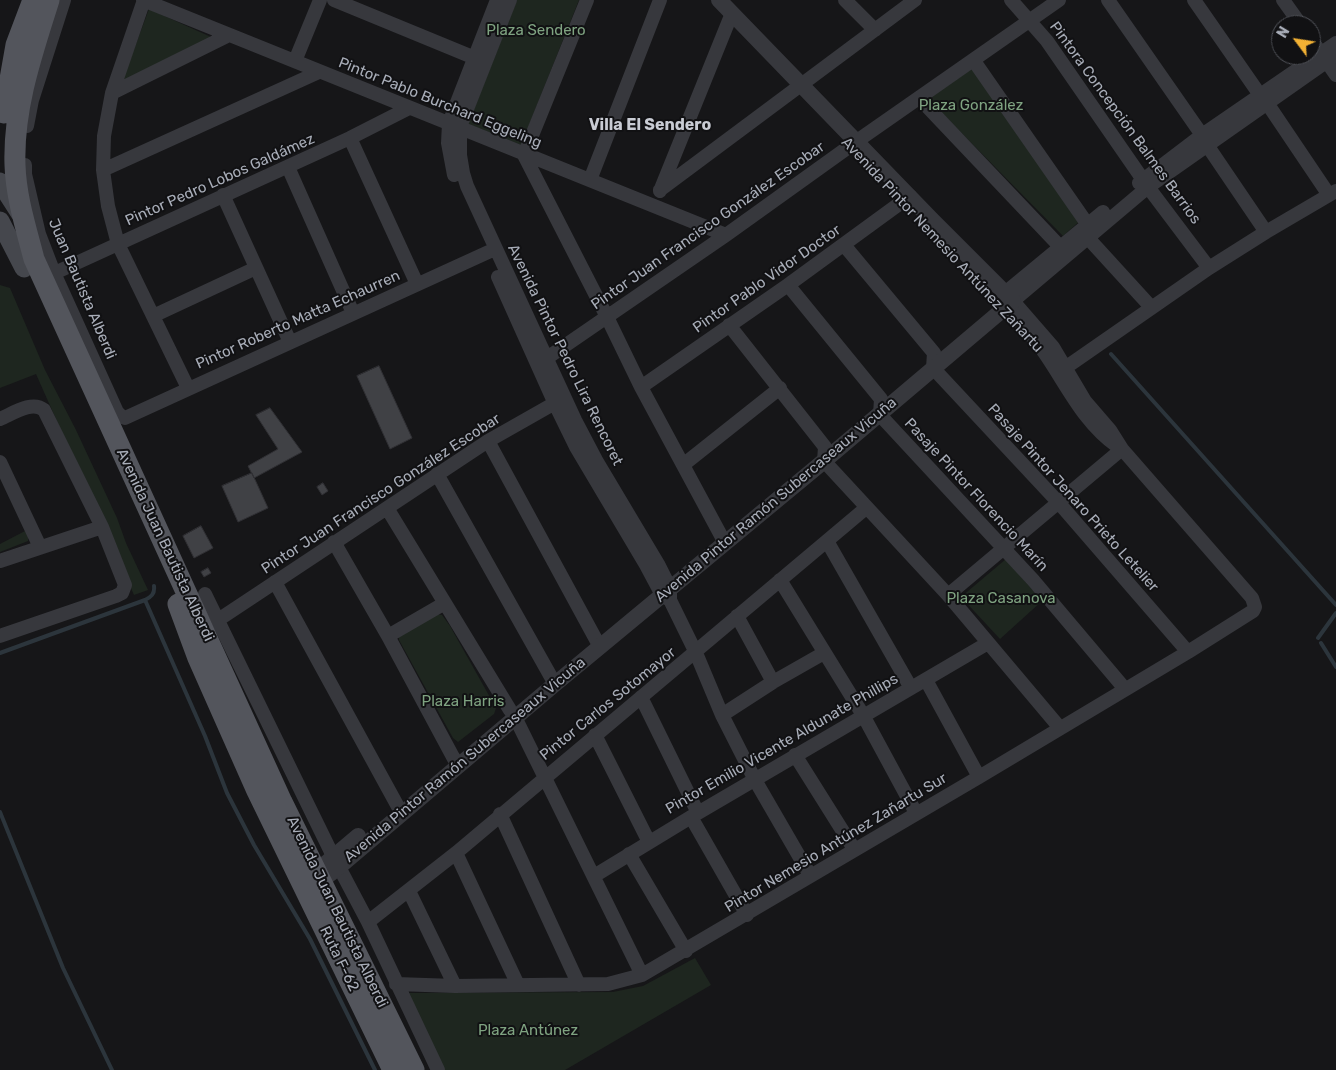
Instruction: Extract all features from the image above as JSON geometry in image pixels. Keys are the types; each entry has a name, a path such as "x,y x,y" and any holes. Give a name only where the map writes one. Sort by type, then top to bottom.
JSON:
{"main road":[{"name":"Avenida Juan Bautista Alberdi","path":"33,0 24,50 21,96 16,131 15,166 29,264 49,276 282,802 313,878 414,1070"},
{"name":"Avenida Juan Bautista Alberdi","path":"49,0 24,50 3,79 1,184 7,217 29,264 62,352 147,525 198,658 234,739"},
{"name":"Ruta F-62","path":"234,739 313,878 393,1070"}],"street":[{"name":"Juan Bautista Alberdi","path":"64,0 32,100 25,143 25,174 49,276 117,412"},
{"path":"144,0 112,93 104,136 103,170 108,206 118,244 188,388"},
{"name":"Pintor Pablo Burchard Eggeling","path":"144,0 726,235"},
{"path":"295,61 320,0"},
{"path":"334,0 475,58"},
{"name":"Avenida Pintor Pedro Lira Rencoret","path":"497,0 475,58 448,143 454,178 547,358 560,401"},
{"name":"Avenida Pintor Pedro Lira Rencoret","path":"454,125 510,0"},
{"path":"587,0 524,155 608,317 641,387 722,538"},
{"path":"590,180 660,0"},
{"name":"Avenida Pintor Nemesio Antúnez Zañartu","path":"707,0 730,17 1005,300 1053,346 1085,401 1110,430 1122,450"},
{"name":"Avenida Pintor Nemesio Antúnez Zañartu","path":"720,0 730,17"},
{"path":"845,0 875,30"},
{"path":"660,190 915,0"},
{"name":"Pintora Concepción Balmes Barrios","path":"1011,0 1048,41 1146,183 1209,268"},
{"name":"Pintor Juan Francisco González Escobar","path":"547,358 726,235 853,143 974,61 1059,0"},
{"path":"1108,0 1266,232"},
{"path":"1065,368 1150,307 1209,268 1333,193 1263,99 1194,0"},
{"path":"1283,0 1294,15"},
{"path":"654,206 730,17"},
{"path":"112,93 229,35"},
{"name":"Avenida Pintor Ramón Subercaseaux Vicuña","path":"313,878 336,862 552,680 665,590 722,538 825,454 1005,300 1146,183 1263,99 1328,57 1336,43"},
{"path":"1328,57 1336,75"},
{"path":"974,61 1088,231 1150,307"},
{"path":"103,170 319,72"},
{"path":"918,98 1065,251"},
{"name":"Pintor Pedro Lobos Galdámez","path":"49,276 350,138 410,108"},
{"path":"350,138 417,284"},
{"path":"288,166 353,312"},
{"path":"223,195 290,342"},
{"name":"Pintor Pablo Vidor Doctor","path":"641,387 788,285 906,199"},
{"name":"Pasaje Pintor Jenaro Prieto Letelier","path":"844,245 934,360 1188,652"},
{"name":"Avenida Pintor Pedro Lira Rencoret","path":"491,250 560,401 596,460 665,590 696,652 722,715 755,780 810,875"},
{"name":"Pintor Roberto Matta Echaurren","path":"117,412 125,418 491,250"},
{"path":"153,316 256,268"},
{"name":"Pasaje Pintor Florencio Marín","path":"788,285 881,407 1049,598 1125,689"},
{"name":"Avenida Pintor Nemesio Antúnez Zañartu","path":"1005,300 1044,351 1079,408 1103,436 1122,450"},
{"path":"729,325 780,388 825,454 866,508 948,595 1060,728"},
{"path":"683,465 780,388"},
{"name":"Pintor Juan Francisco González Escobar","path":"218,620 488,441 560,401"},
{"path":"0,419 32,406 41,407 44,410 102,527 124,581 122,593 116,596 0,636"},
{"path":"488,441 597,643"},
{"path":"948,595 1122,450"},
{"name":"Pintor Nemesio Antúnez Zañartu Sur","path":"396,984 455,986 608,984 623,982 642,975 686,951 810,875 979,777 1249,615 1255,607 1252,598 1122,450"},
{"path":"0,462 40,547"},
{"path":"437,474 552,680"},
{"path":"387,508 512,714 545,776 642,975"},
{"name":"Pintor Carlos Sotomayor","path":"368,922 456,852 866,508"},
{"path":"0,561 102,527"},
{"path":"827,541 911,688"},
{"path":"334,542 388,636 456,762"},
{"path":"780,580 863,715 916,813"},
{"path":"275,582 400,809"},
{"name":"Avenida Juan Bautista Alberdi","path":"205,594 336,862 368,922 438,1070"},
{"path":"388,636 444,603"},
{"path":"737,616 773,682"},
{"name":"Pintor Emilio Vicente Aldunate Phillips","path":"594,876 795,755 988,643"},
{"path":"722,715 773,682 824,653"},
{"path":"926,680 979,777"},
{"path":"641,697 694,815 747,914"},
{"path":"595,735 649,842"},
{"path":"795,755 854,850"},
{"path":"500,814 579,985"},
{"path":"456,852 518,985"},
{"path":"629,854 686,951"},
{"path":"409,891 455,986"}],"green space":[{"name":"Plaza Sendero","path":"517,0 579,0 521,145 468,124"},
{"path":"149,9 211,37 121,84"},
{"name":"Plaza González","path":"976,66 1081,220 1063,236 928,99"},
{"path":"0,285 10,288 45,370 76,430 148,590 134,595 36,374 0,388"},
{"path":"25,531 28,541 0,552 0,544"},
{"name":"Plaza Casanova","path":"1006,559 1042,601 1000,639 961,597"},
{"name":"Plaza Harris","path":"436,614 442,615 450,626 496,708 494,714 458,742 453,738 399,640 399,637"},
{"name":"Plaza Antúnez","path":"695,958 711,985 565,1070 444,1070 406,993 613,992 643,986"}],"building":[{"path":"379,366 412,438 390,449 357,376"},
{"path":"270,408 302,452 254,478 248,466 278,449 256,415"},
{"path":"252,473 268,508 238,522 222,486"},
{"path":"323,483 328,491 322,495 317,487"},
{"path":"201,526 213,548 194,558 183,536"},
{"path":"208,568 211,573 204,577 201,572"}],"waterway":[{"path":"1111,354 1336,605"},
{"path":"0,653 145,600 152,595 154,586"},
{"path":"145,600 205,736 227,793 254,845 310,939 375,1070"},
{"path":"1318,638 1336,613"},
{"path":"1321,643 1336,667"},
{"path":"0,812 63,968 112,1070"}],"district":[{"name":"Villa El Sendero","path":"650,125"}]}
